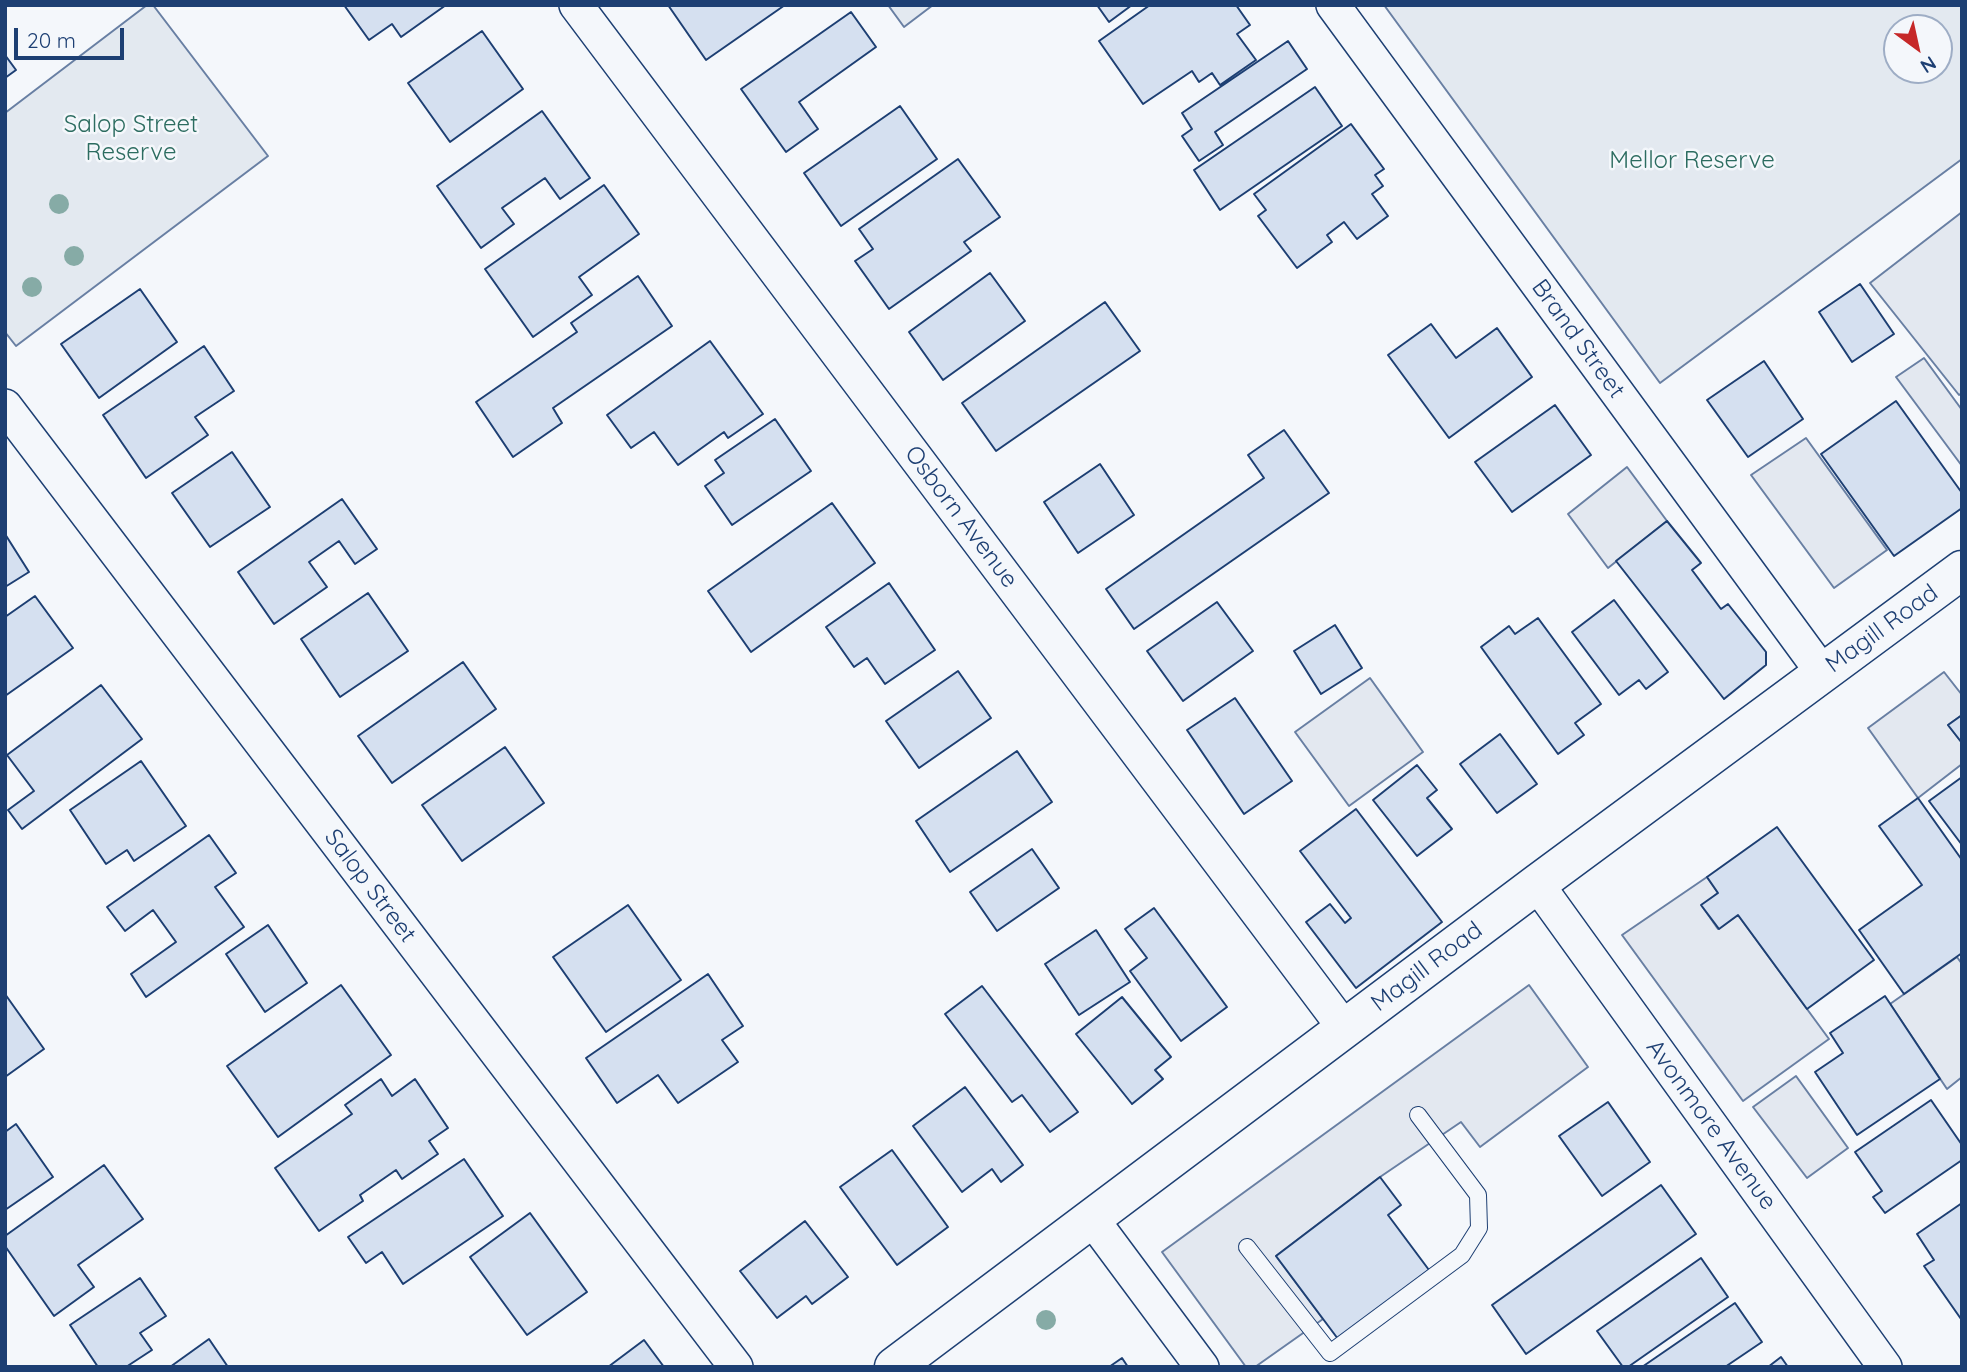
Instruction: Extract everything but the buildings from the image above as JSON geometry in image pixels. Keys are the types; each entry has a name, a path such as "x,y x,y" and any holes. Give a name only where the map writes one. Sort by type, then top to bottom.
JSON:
{"main road":[{"name":"Magill Road","path":"894,1367 1537,884 1962,570"}],"street":[{"name":"Osborn Avenue","path":"576,5 1345,1028"},
{"name":"Brand Street","path":"1333,5 1822,672"},
{"name":"Salop Street","path":"5,406 736,1367"},
{"name":"Avonmore Avenue","path":"1537,884 1885,1367"},
{"path":"1092,1219 1202,1367"}],"lane":[{"path":"1247,1247 1330,1353 1462,1255 1479,1228 1478,1195 1418,1115"}],"green space":[{"name":"Salop Street Reserve","path":"147,5 153,5 268,156 16,346 5,332 5,113"},
{"path":"888,5 933,5 904,27"},
{"name":"Mellor Reserve","path":"1384,5 1962,5 1962,159 1660,383"}],"shaded area":[{"path":"1962,212 1962,393 1959,395 1870,283"},
{"path":"1924,358 1962,410 1962,466 1896,377"},
{"path":"1806,438 1887,550 1834,588 1751,475"},
{"path":"1627,467 1667,521 1608,568 1568,514"},
{"path":"1944,672 1962,695 1962,715 1948,725 1962,743 1962,764 1918,798 1868,728"},
{"path":"1370,678 1423,752 1349,806 1295,732"},
{"path":"1707,877 1718,893 1702,906 1718,929 1738,915 1829,1039 1743,1101 1622,935"},
{"path":"1957,957 1962,964 1962,1077 1947,1089 1890,1004"},
{"path":"1529,985 1588,1067 1480,1147 1461,1122 1380,1177 1276,1256 1323,1319 1255,1367 1246,1367 1162,1252"},
{"path":"1796,1076 1848,1148 1807,1178 1753,1107"}]}
